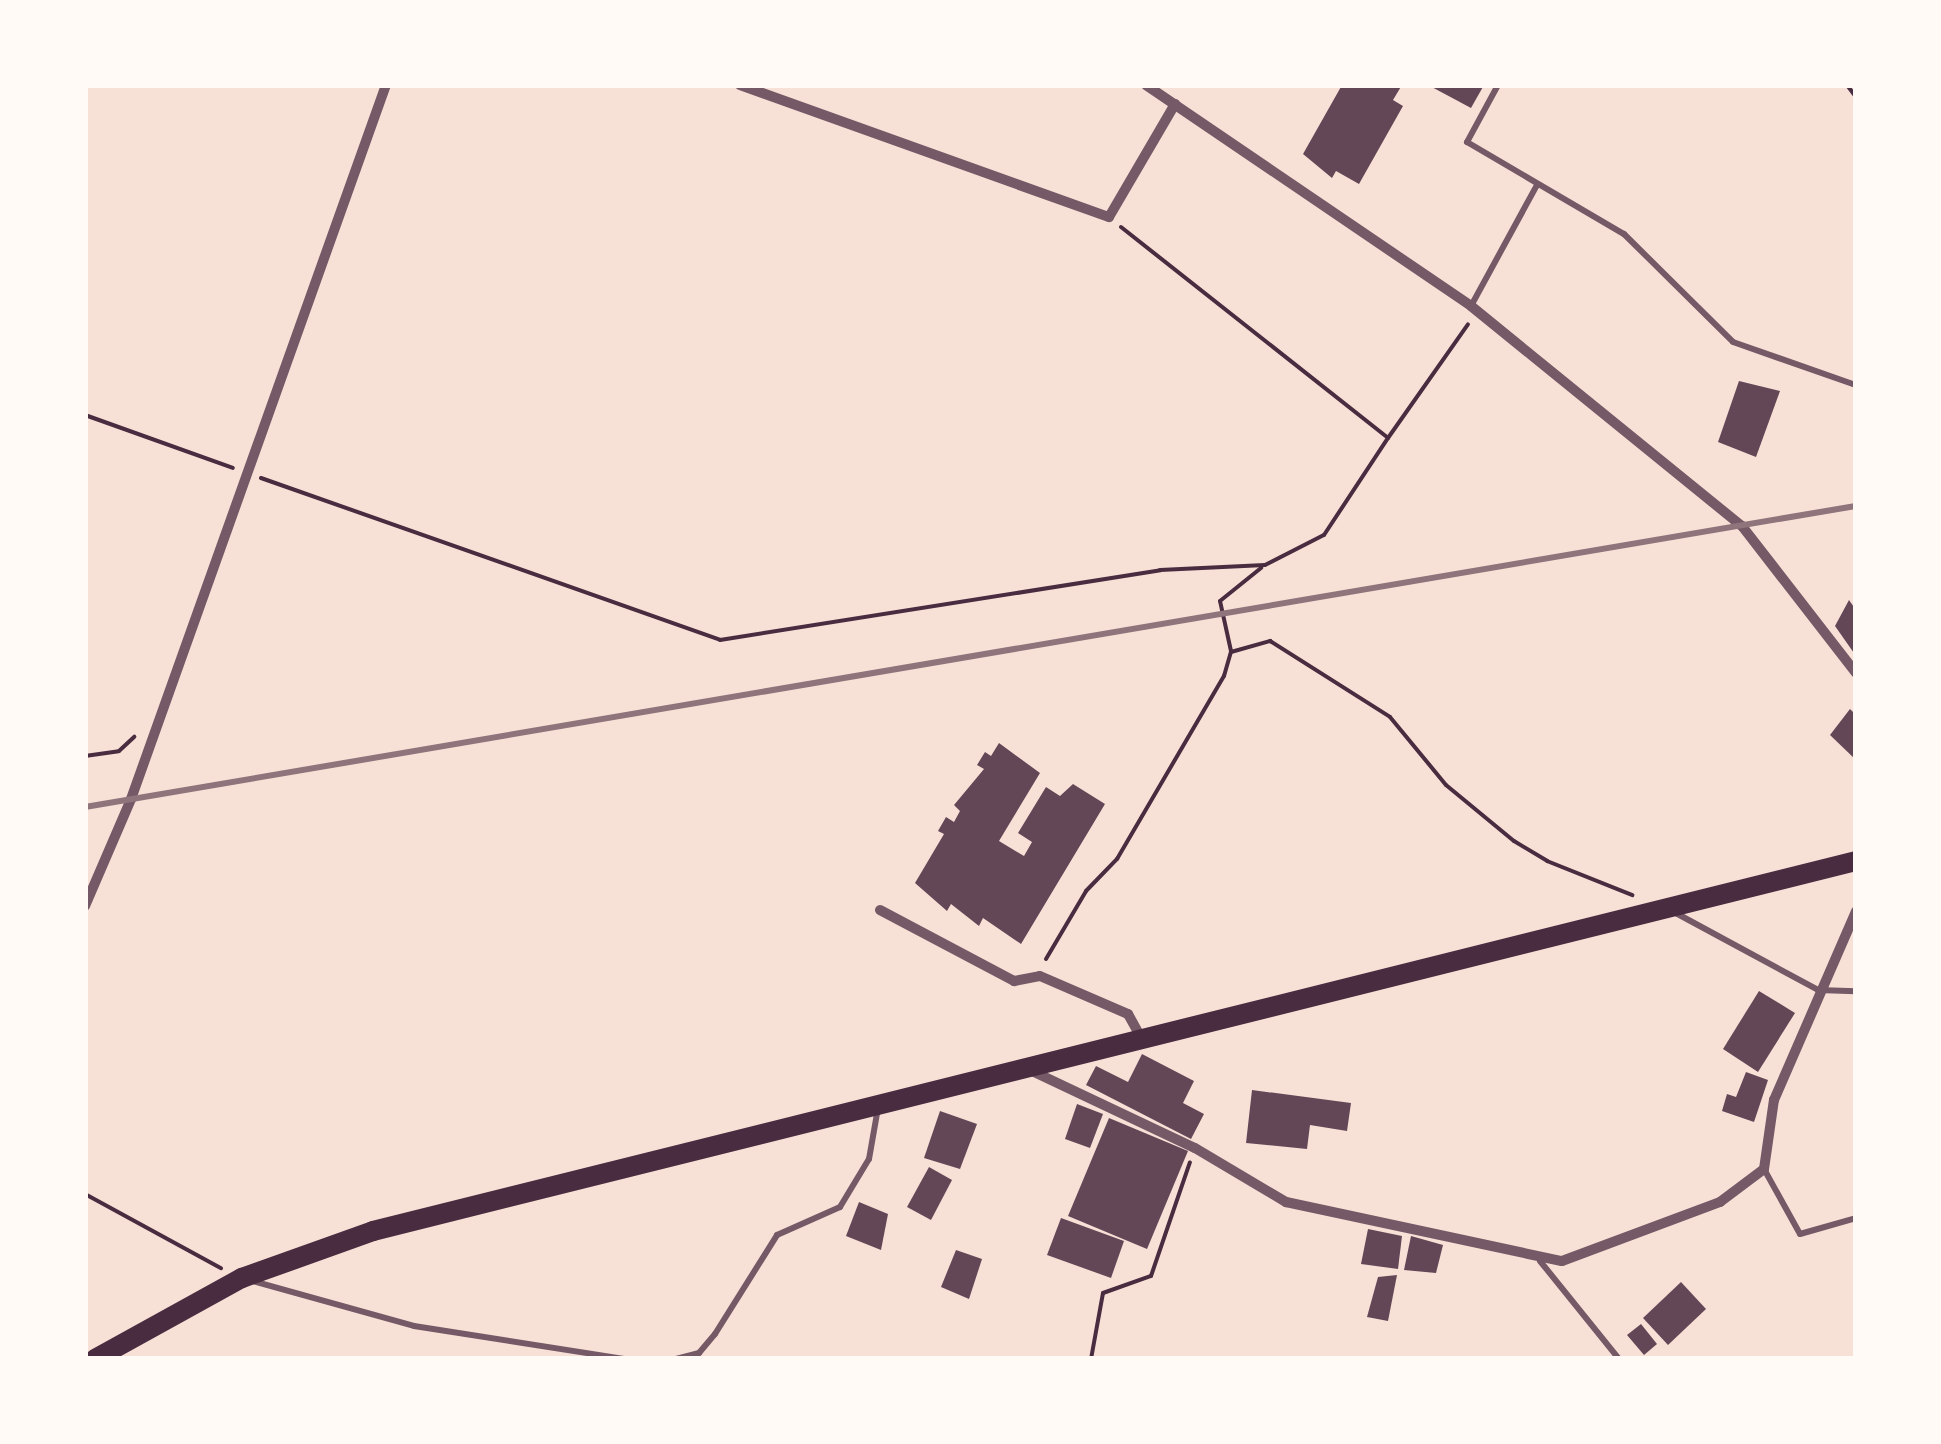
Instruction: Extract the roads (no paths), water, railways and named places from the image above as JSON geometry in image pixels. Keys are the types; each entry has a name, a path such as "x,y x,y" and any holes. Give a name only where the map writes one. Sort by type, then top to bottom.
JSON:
{"main road":[{"path":"95,1359 242,1278 374,1231 1654,907 1856,862"}],"street":[{"path":"85,906 131,798 386,85"},
{"path":"740,85 1109,217 1175,104"},
{"path":"1146,85 1474,309 1742,526 1856,674"},
{"path":"880,910 1014,981 1040,976 1128,1014 1140,1036"},
{"path":"1024,1067 1195,1148 1286,1202 1540,1261 1594,1254 1720,1202 1764,1169 1774,1100 1818,990 1856,911"}],"lane":[{"path":"1498,85 1467,142 1624,234 1732,342 1856,385"},
{"path":"1474,309 1537,185"},
{"path":"1654,907 1818,990 1856,991"},
{"path":"676,1359 698,1353 715,1334 777,1235 840,1207 869,1159 880,1101"},
{"path":"1764,1169 1800,1234 1856,1218"},
{"path":"1540,1261 1619,1359"},
{"path":"242,1278 414,1326 625,1359"}],"railway":[{"path":"85,807 1856,506"}]}
